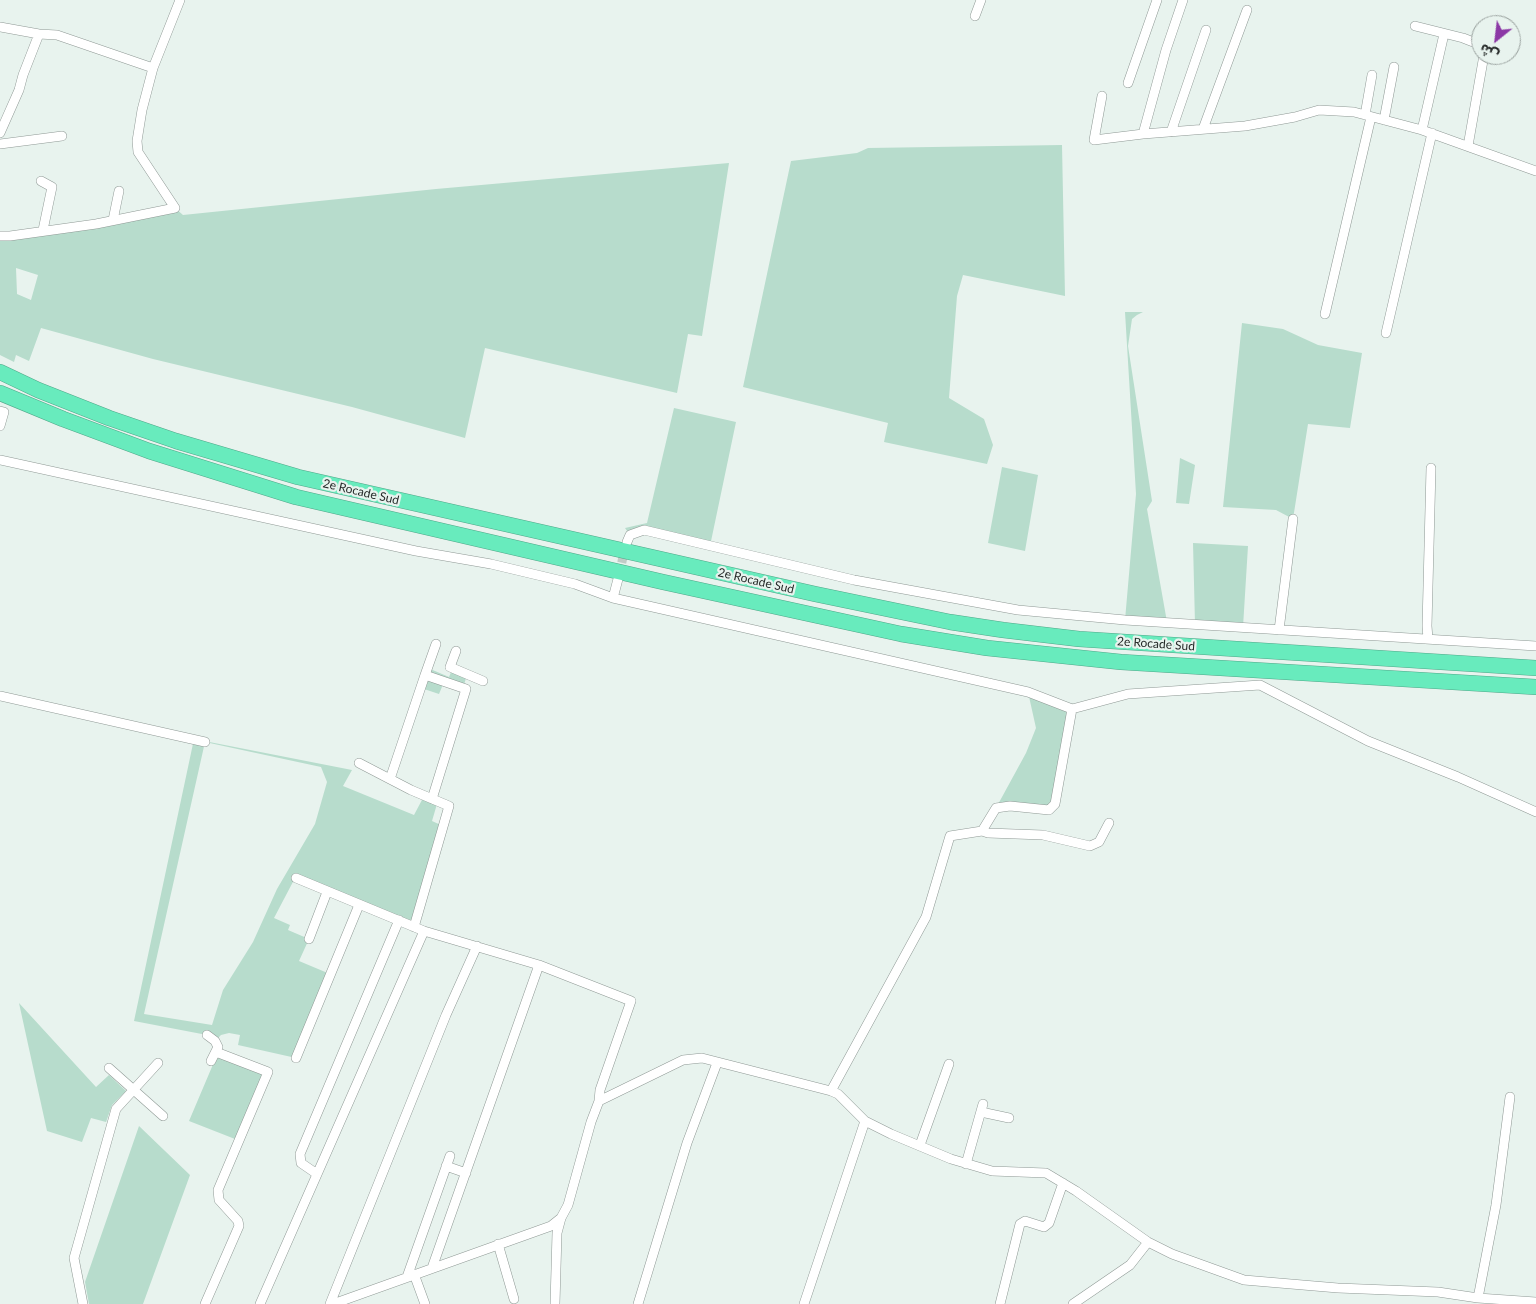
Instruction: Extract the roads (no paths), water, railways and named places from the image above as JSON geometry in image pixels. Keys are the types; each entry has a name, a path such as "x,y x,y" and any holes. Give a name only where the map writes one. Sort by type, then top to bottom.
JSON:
{"highway":[{"name":"2e Rocade Sud","path":"0,372 38,390 109,418 176,441 298,478 905,613 1002,630 1079,639 1536,668"},
{"name":"2e Rocade Sud","path":"0,393 149,451 296,497 663,582 892,632 987,648 1121,662 1536,687"}],"street":[{"path":"0,236 96,224 175,208 138,152 137,141 142,110 153,68 180,0"},
{"path":"974,16 981,0"},
{"path":"1128,83 1157,0"},
{"path":"1143,134 1166,50 1183,0"},
{"path":"1203,129 1247,10"},
{"path":"1415,26 1471,42"},
{"path":"0,27 39,34 57,35 153,68"},
{"path":"1171,132 1206,30"},
{"path":"0,133 19,90 39,34"},
{"path":"1422,130 1444,34"},
{"path":"1468,146 1482,65"},
{"path":"1384,120 1394,67"},
{"path":"1325,314 1368,116 1372,75"},
{"path":"1102,96 1094,140 1245,126 1296,117 1319,110 1354,112 1432,133 1536,171"},
{"path":"1386,333 1432,133"},
{"path":"0,144 62,136"},
{"path":"41,181 52,187 43,230"},
{"path":"113,220 119,191"},
{"path":"0,411 4,412 0,426"},
{"path":"0,460 416,551 491,564 575,584 614,598 1028,692 1072,709 1128,694 1260,685 1368,741 1458,777 1536,812"},
{"path":"1428,639 1431,468"},
{"path":"1279,630 1293,519"},
{"path":"627,542 630,535 644,530 854,580 1018,610 1125,620 1536,646"},
{"path":"614,598 618,579"},
{"path":"390,779 436,644"},
{"path":"456,651 450,668 482,681"},
{"path":"425,675 466,689 432,799"},
{"path":"463,688 467,675"},
{"path":"0,696 205,742"},
{"path":"982,831 996,808 1010,806 1049,810 1055,804 1072,709"},
{"path":"359,763 449,806 414,926"},
{"path":"831,1091 926,917 950,836 982,831 988,833 1043,835 1090,846 1099,842 1109,824"},
{"path":"296,878 424,931 539,965 630,1002 600,1090 599,1101 591,1122 568,1205 561,1218 557,1233 555,1304"},
{"path":"308,939 327,892"},
{"path":"296,1058 359,904"},
{"path":"317,1174 300,1163 300,1154 399,920"},
{"path":"260,1304 424,931"},
{"path":"331,1304 446,1015 477,946"},
{"path":"432,1268 539,965"},
{"path":"207,1035 215,1041 218,1047 211,1061"},
{"path":"205,1304 239,1226 238,1221 219,1200 218,1190 268,1072 216,1052"},
{"path":"599,1101 683,1060 702,1058 831,1091 838,1094 865,1121 951,1159 992,1172 1046,1173 1148,1242 1172,1254 1244,1280 1338,1288 1438,1292 1478,1298 1536,1302"},
{"path":"83,1304 74,1258 116,1109 158,1063"},
{"path":"638,1304 687,1144 717,1063"},
{"path":"920,1145 949,1064"},
{"path":"109,1068 163,1116"},
{"path":"1478,1298 1496,1205 1510,1097"},
{"path":"966,1164 982,1108 1010,1118"},
{"path":"804,1304 865,1121"},
{"path":"425,1304 410,1275 450,1156"},
{"path":"446,1166 466,1173"},
{"path":"1000,1304 1020,1224 1025,1221 1044,1227 1050,1223 1063,1183"},
{"path":"331,1304 551,1226 561,1218"},
{"path":"1073,1304 1130,1265 1148,1242"},
{"path":"498,1244 514,1299"}],"tunnel":[{"path":"619,576 625,547"}]}
